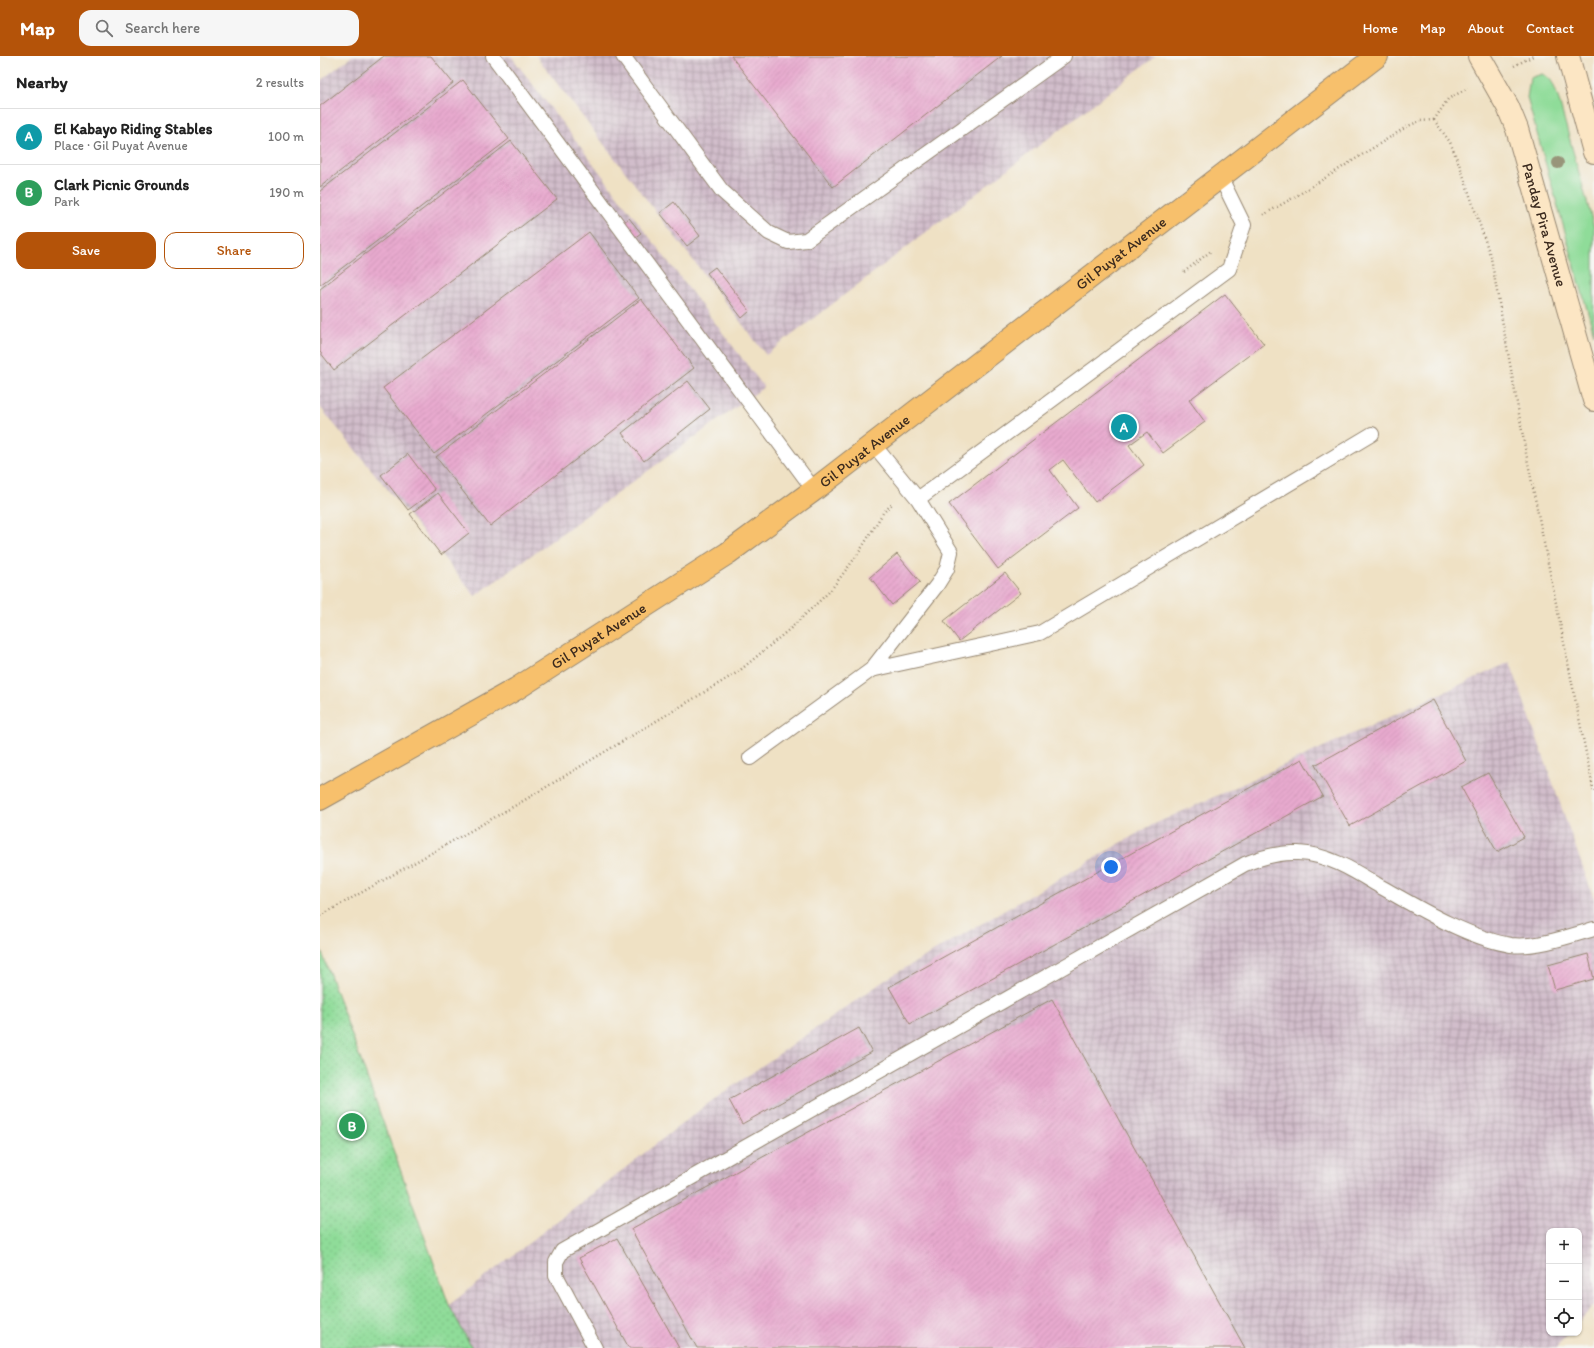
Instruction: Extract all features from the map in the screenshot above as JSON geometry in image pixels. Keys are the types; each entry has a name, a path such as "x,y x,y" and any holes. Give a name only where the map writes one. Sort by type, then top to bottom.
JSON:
{"main road":[{"name":"Gil Puyat Avenue","path":"320,799 516,689 728,553 814,490 1377,56"},
{"name":"Panday Pira Avenue","path":"1479,56 1505,102 1517,129 1594,400"},
{"path":"1568,56 1594,152"}],"lane":[{"path":"493,56 814,490"},
{"path":"622,56 722,191 769,233 788,242 806,240 1064,56"},
{"path":"918,499 1229,269 1244,225 1220,176"},
{"path":"871,670 1040,633 1187,547 1372,434"},
{"path":"750,758 871,670 937,585 947,569 951,552 918,499 873,444"},
{"path":"596,1348 556,1275 556,1262 562,1251 1245,864 1277,854 1298,853 1320,857 1349,869 1402,898 1487,940 1513,945 1545,942 1594,929"}],"path":[{"path":"1461,91 1448,99 1434,120 1450,142 1461,169 1491,258 1526,453 1594,793"},
{"path":"320,916 518,804 738,672 791,628 830,591 858,554 883,513 909,487"}],"shaded area":[{"path":"352,56 511,56 764,387 475,596 320,407 320,81"},
{"path":"536,56 1156,56 766,355"},
{"path":"1510,662 1594,899 1594,1305 1582,1319 1582,1228 1546,1228 1546,1336 1566,1336 1556,1348 472,1348 449,1305 706,1105 888,978 1150,826"}],"green space":[{"path":"1542,74 1551,80 1558,97 1594,227 1594,334 1527,98 1530,78"},
{"path":"320,947 449,1305 472,1348 320,1348"}],"building":[{"path":"384,56 431,56 453,83 320,187 320,106"},
{"path":"731,56 1002,56 833,187"},
{"path":"463,80 509,139 320,285 320,191"},
{"path":"511,141 557,199 334,370 320,352 320,289"},
{"path":"674,202 700,236 687,246 660,213"},
{"path":"629,218 641,233 630,241 619,226"},
{"path":"589,232 639,298 434,454 383,388"},
{"path":"715,267 750,311 742,318 707,273"},
{"path":"1225,294 1264,344 1189,400 1205,422 1163,453 1147,432 1129,445 1144,465 1095,502 1063,460 1050,470 1078,508 998,569 949,504"},
{"path":"641,299 694,368 490,526 436,457"},
{"path":"688,381 710,409 644,461 622,433"},
{"path":"408,454 435,490 408,510 381,475"},
{"path":"438,493 469,533 441,555 410,514"},
{"path":"897,554 920,582 892,605 870,577"},
{"path":"1005,573 1021,593 959,641 944,621"},
{"path":"1433,700 1466,761 1350,826 1315,765"},
{"path":"1302,759 1323,796 910,1024 889,987"},
{"path":"1488,773 1524,837 1497,852 1461,787"},
{"path":"1588,954 1594,979 1555,990 1548,965"},
{"path":"1052,999 1245,1348 697,1348 631,1229"},
{"path":"859,1028 872,1052 742,1124 729,1100"},
{"path":"617,1238 679,1348 629,1348 579,1258"}],"place":[{"name":"El Kabayo Riding Stables","path":"1124,427"},
{"name":"Clark Picnic Grounds","path":"352,1126"}]}
